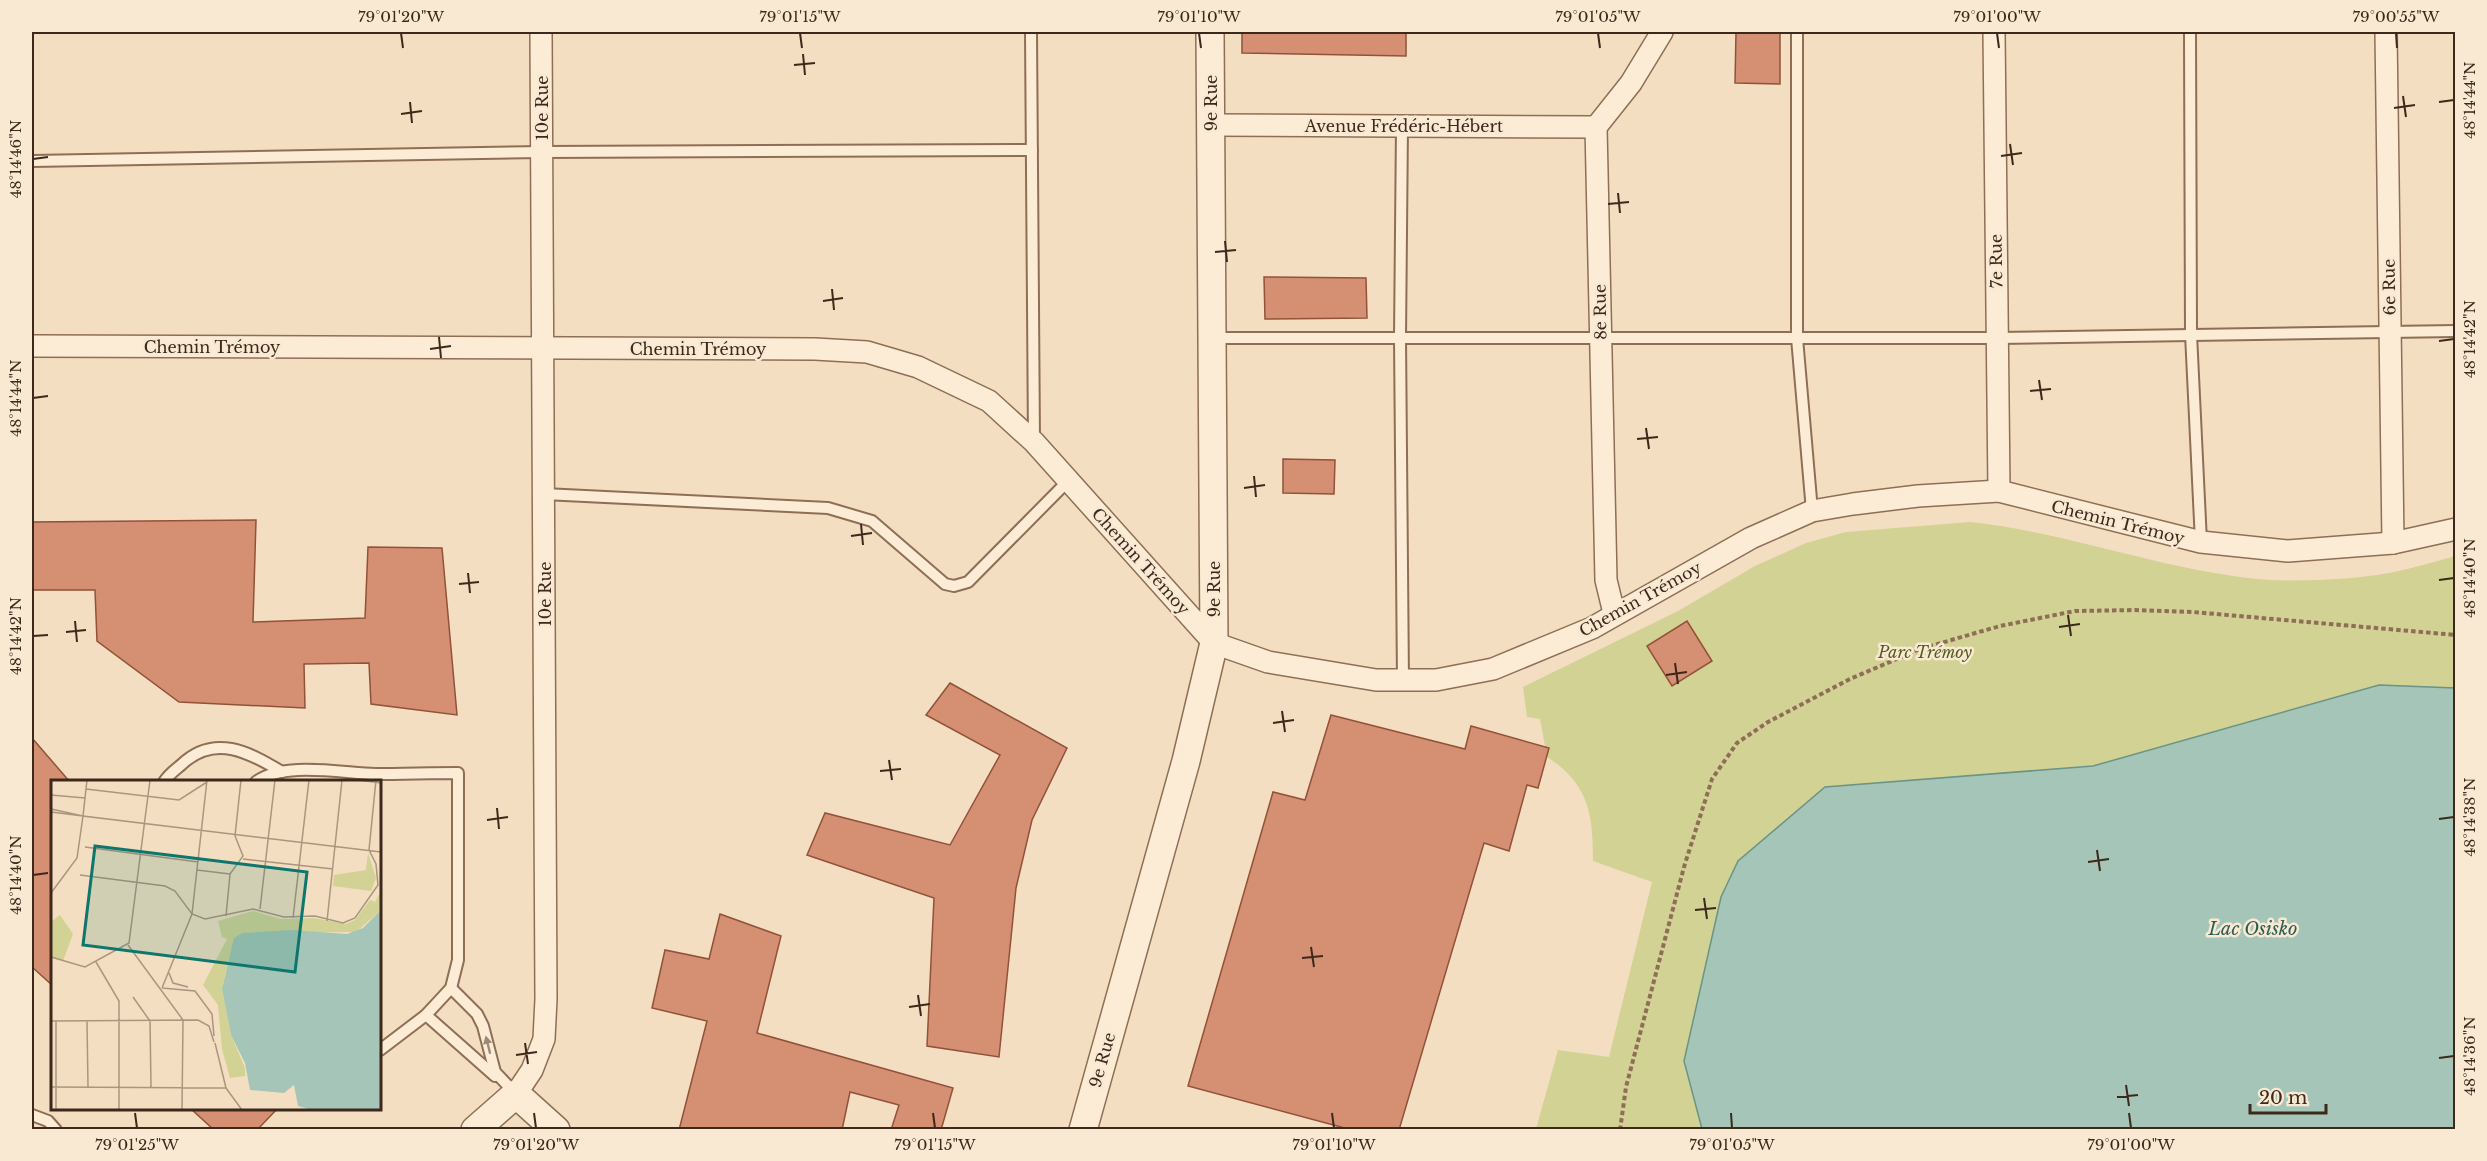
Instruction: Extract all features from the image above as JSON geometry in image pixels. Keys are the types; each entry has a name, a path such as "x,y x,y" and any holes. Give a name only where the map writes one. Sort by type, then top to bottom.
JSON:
{"street":[{"name":"10e Rue","path":"475,1130 516,1094 532,1070 544,1039 546,1010 542,32"},
{"name":"9e Rue","path":"1083,1130 1186,762 1214,643 1210,32"},
{"path":"1596,127 1631,83 1662,32"},
{"name":"7e Rue","path":"1994,32 1999,491"},
{"name":"6e Rue","path":"2386,32 2393,543"},
{"name":"Avenue Frédéric-Hébert","path":"1211,125 1596,127"},
{"name":"8e Rue","path":"1596,127 1606,580 1614,613"},
{"name":"Chemin Trémoy","path":"32,346 814,349 867,352 918,368 989,401 1034,442 1214,643 1268,662 1376,680 1436,680 1493,669 1592,628 1614,613 1751,538 1812,511 1918,496 1999,491 2201,542 2288,551 2393,543 2456,529"},
{"path":"516,1094 556,1130"}],"lane":[{"path":"1032,32 1034,442"},
{"path":"1797,32 1797,338 1812,511"},
{"path":"2190,32 2192,334 2201,542"},
{"path":"1402,126 1400,338 1403,681"},
{"path":"32,161 542,152 1032,150"},
{"path":"1212,338 1997,338 2456,331"},
{"path":"544,494 828,508 872,521 945,584 954,586 968,582 1069,480"},
{"path":"166,780 192,754 225,746 255,756 282,772"},
{"path":"259,780 264,776 293,770 376,774 458,772 458,960 451,987 426,1015 381,1049"},
{"path":"451,987 477,1014 483,1026 495,1072 516,1094"},
{"path":"426,1015 516,1094"},
{"path":"32,1115 48,1121 56,1130"}],"path":[{"path":"1620,1130 1626,1087 1684,867 1712,778 1737,743 1768,722 1850,680 1920,649 2000,626 2075,612 2135,610 2193,612 2456,635"}],"green space":[{"name":"Parc Trémoy","path":"1970,522 2040,533 2213,573 2263,580 2318,580 2374,575 2406,570 2455,556 2455,688 2379,685 2093,766 1825,787 1684,1060 1702,1129 1536,1129 1558,1050 1609,1057 1652,882 1593,861 1592,829 1586,802 1572,778 1547,757 1540,719 1527,717 1523,687 1678,611 1755,566 1806,543 1846,532"}],"water":[{"name":"Lac Osisko","path":"2379,685 2455,688 2455,1129 1702,1129 1684,1061 1721,897 1738,861 1825,787 2093,766"}],"building":[{"path":"1242,32 1406,32 1406,56 1242,53"},
{"path":"1736,32 1780,32 1780,84 1735,83"},
{"path":"1264,277 1366,278 1367,318 1265,319"},
{"path":"1283,459 1335,460 1334,494 1283,493"},
{"path":"256,520 253,622 365,618 368,547 442,548 457,715 371,704 369,663 304,664 305,708 179,702 97,641 95,590 32,590 32,522"},
{"path":"1687,621 1712,661 1672,686 1647,646"},
{"path":"950,683 1067,748 1032,820 1016,888 999,1057 927,1046 934,898 807,855 825,813 950,845 1000,755 926,715"},
{"path":"1331,715 1465,749 1471,726 1549,748 1538,788 1527,785 1509,851 1484,843 1399,1130 1352,1130 1188,1086 1273,792 1305,800"},
{"path":"32,738 68,780 51,780 51,984 32,967"},
{"path":"720,914 781,936 757,1033 953,1088 941,1130 891,1130 899,1105 850,1092 842,1130 679,1130 707,1021 652,1008 665,950 709,959"},
{"path":"192,1110 276,1110 257,1130 214,1130"}]}
